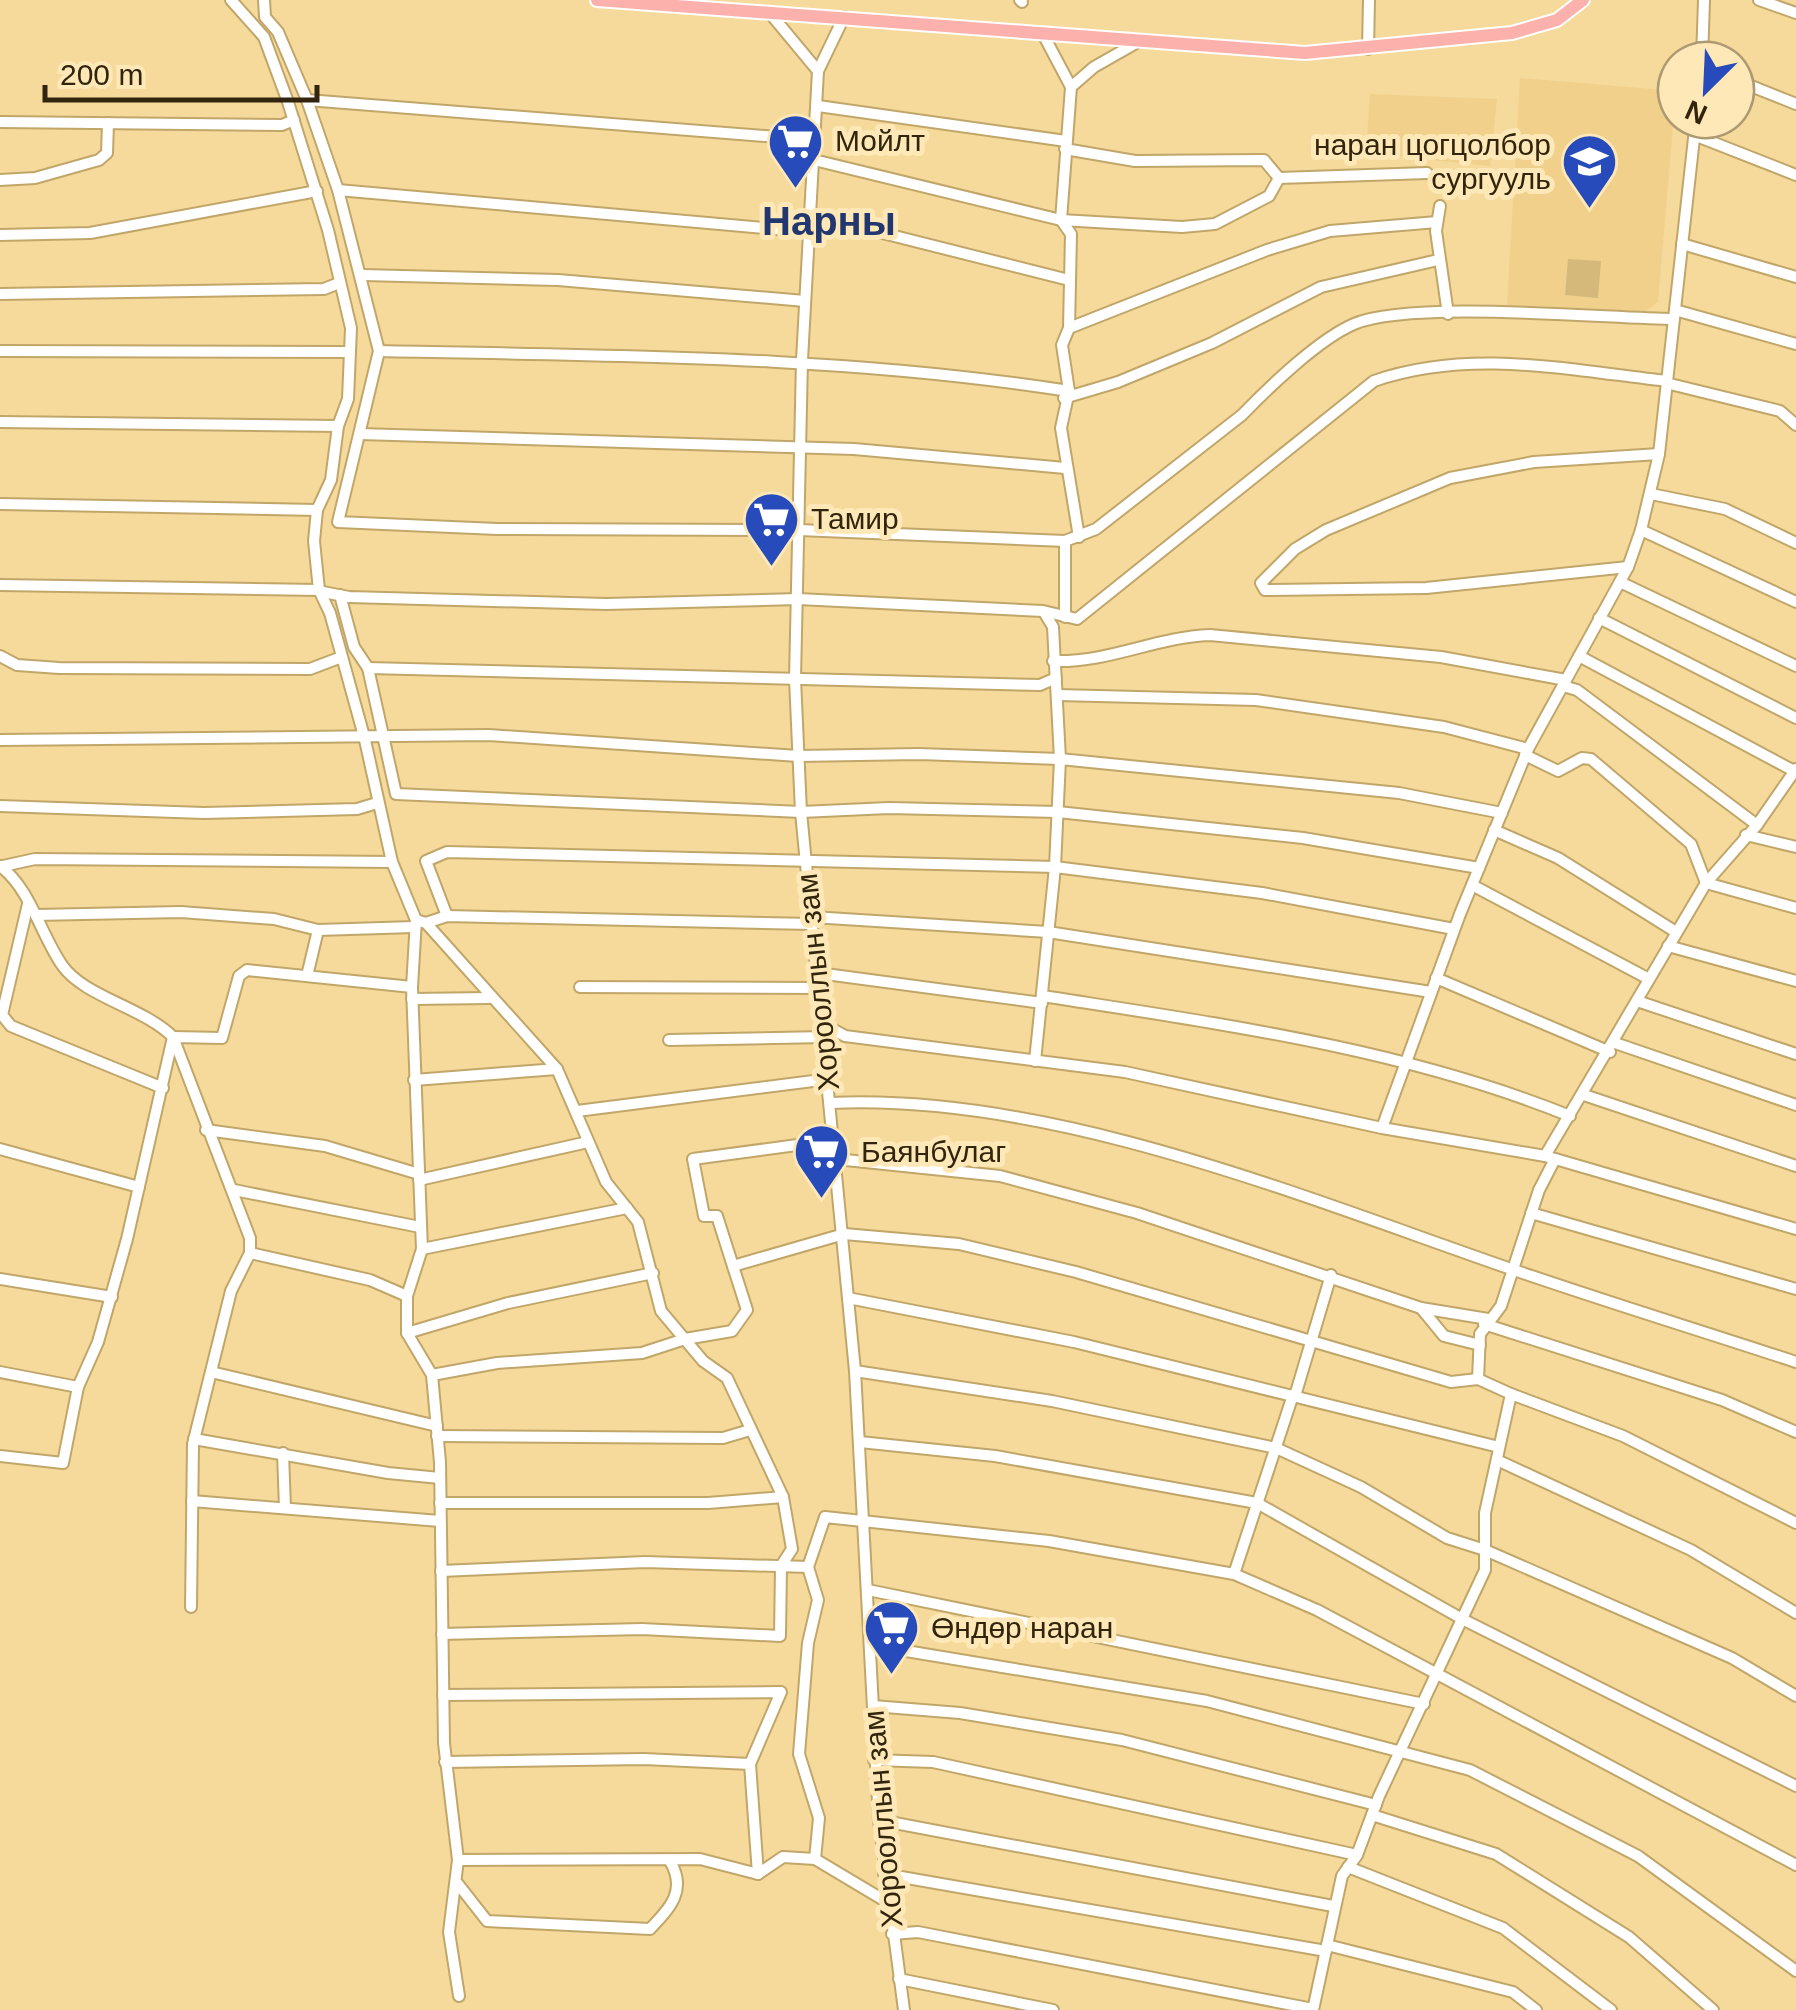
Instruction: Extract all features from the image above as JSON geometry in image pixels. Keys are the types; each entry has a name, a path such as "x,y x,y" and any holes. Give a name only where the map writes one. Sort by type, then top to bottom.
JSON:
{"main road":[{"path":"597,0 715,3 769,12 1044,36 1306,53 1541,27 1583,0"}],"street":[{"path":"230,0 264,37 317,191 351,328 348,399 338,426 332,480 317,510 321,591 365,740 392,862 419,923 556,1068 606,1182 638,1222 662,1311 703,1362 727,1378 783,1497 792,1550 781,1566 780,1636 642,1628 442,1634"},
{"path":"264,0 264,17 278,32 308,100 338,190 379,351 338,522 497,529 799,530 1065,541 1096,529 1202,448 1262,392 1343,329 1359,322 1448,314 1674,315 1796,344"},
{"path":"1368,49 1369,0"},
{"path":"1703,40 1704,0"},
{"path":"1759,0 1796,13"},
{"path":"769,12 818,71"},
{"name":"Хорооллын зам","path":"844,17 818,71 802,360 795,679 800,812 855,1371 878,1820 904,2010"},
{"path":"1044,36 1070,88 1060,220 1070,234 1069,328 1062,345 1065,468 1072,477 1079,537"},
{"path":"1070,88 1094,67 1138,42"},
{"path":"1756,88 1796,104"},
{"path":"308,100 815,140"},
{"path":"818,106 1066,145 1135,162 1264,160 1279,178"},
{"path":"0,122 282,125 294,120"},
{"path":"0,180 35,178 99,160 107,153 108,123"},
{"path":"1382,1128 1454,928 1527,752 1628,567 1642,530 1659,454 1693,140"},
{"path":"1707,140 1796,175"},
{"path":"814,160 1060,220 1182,227 1214,224 1269,196 1279,178"},
{"path":"1279,178 1427,174"},
{"path":"338,190 810,232"},
{"path":"0,235 90,232 317,191"},
{"path":"1440,206 1438,260 1448,314"},
{"path":"812,215 1069,280"},
{"path":"1069,328 1267,250 1330,231 1437,222"},
{"path":"1682,244 1796,277"},
{"path":"379,351 802,360 966,374 1066,395 1118,382 1212,343 1321,287 1438,260"},
{"path":"362,275 558,280 805,301"},
{"path":"0,294 324,288 339,283"},
{"path":"343,298 366,293"},
{"path":"0,351 348,352"},
{"path":"0,585 321,591 606,604 798,600 1043,610 1076,619 1374,381 1422,367 1501,362 1667,382 1780,411 1796,425"},
{"path":"0,422 338,426"},
{"path":"360,434 801,448 1065,468"},
{"path":"1628,567 1426,588 1265,590 1261,583 1295,549 1326,530 1450,478 1534,462 1659,454"},
{"path":"1651,494 1725,509 1796,544"},
{"path":"0,504 317,510"},
{"path":"1642,530 1796,602"},
{"path":"1065,541 1065,618"},
{"path":"1620,582 1796,666"},
{"path":"340,594 354,647 368,668 396,794 800,812 889,808 1058,812 1303,838 1478,868"},
{"path":"1035,1061 1055,867 1060,759 1052,627 1043,610"},
{"path":"1599,618 1796,718"},
{"path":"1053,661 1086,662 1181,636 1210,635 1440,657 1532,671 1564,683 1757,825"},
{"path":"0,656 17,665 78,668 310,669 339,658"},
{"path":"1478,1379 1486,1322 1500,1306 1550,1158 1570,1116 1706,883 1757,825 1795,771 1579,656"},
{"path":"368,668 1040,685 1056,678"},
{"path":"1058,695 1256,700 1444,727 1527,752 1558,771 1582,758 1591,759 1691,844 1706,883"},
{"path":"0,740 489,736 798,756 919,754 1060,759 1399,794 1502,813"},
{"path":"0,806 204,813 356,809 377,803"},
{"path":"1494,830 1558,858 1676,932"},
{"path":"1746,835 1796,847"},
{"path":"447,916 426,860 448,852 1055,867 1262,894 1454,928"},
{"path":"191,1606 194,1438 231,1291 250,1253 250,1238 173,1037 160,1024 63,967 36,915 2,866 35,859 392,862"},
{"path":"1706,883 1796,908"},
{"path":"1472,885 1649,979"},
{"path":"28,904 2,1015 11,1026 163,1088"},
{"path":"36,915 181,912 274,919 318,930 419,923 447,916 812,921 1048,932 1431,992"},
{"path":"419,923 412,993 422,1249 407,1296 407,1333 432,1376 437,1431 445,1762 458,1860 449,1932 459,1996"},
{"path":"307,976 318,930"},
{"path":"1668,946 1796,981"},
{"path":"173,1037 222,1038 238,976 247,970 412,993 489,998"},
{"path":"818,973 1238,1027 1405,1062 1502,1088 1570,1116"},
{"path":"1436,978 1613,1047 1796,1105"},
{"path":"580,986 820,988"},
{"path":"1637,1001 1796,1054"},
{"path":"823,1024 845,1036 1125,1072 1382,1128 1550,1158 1796,1229"},
{"path":"0,1456 63,1463 78,1387 112,1297 173,1037"},
{"path":"669,1040 825,1037"},
{"path":"414,1080 556,1068"},
{"path":"577,1111 829,1079"},
{"path":"1584,1095 1674,1129 1796,1166"},
{"path":"831,1103 936,1105 1027,1119 1107,1138 1356,1213 1514,1270 1796,1362"},
{"path":"206,1130 325,1146 419,1177 588,1142"},
{"path":"432,1376 497,1363 642,1354 685,1339 732,1332 742,1322 746,1310 717,1216 704,1216 693,1159 834,1140"},
{"path":"0,1149 139,1187"},
{"path":"836,1159 1000,1176 1137,1213 1421,1308 1486,1322 1722,1400 1796,1432"},
{"path":"234,1190 420,1227"},
{"path":"422,1249 626,1208"},
{"path":"1531,1213 1796,1290"},
{"path":"733,1266 844,1234 959,1244 1076,1272 1309,1344 1451,1382 1478,1379 1622,1436 1796,1522"},
{"path":"250,1253 370,1280 407,1296"},
{"path":"407,1333 508,1303 653,1274"},
{"path":"1234,1574 1331,1276"},
{"path":"0,1279 112,1297"},
{"path":"848,1298 1074,1342 1499,1447"},
{"path":"1421,1308 1444,1336 1480,1344"},
{"path":"855,1371 1052,1402 1276,1448 1361,1487 1447,1538 1484,1550 1732,1658 1796,1696"},
{"path":"0,1372 78,1387"},
{"path":"211,1372 437,1431 723,1438 750,1430"},
{"path":"1313,2008 1334,1906 1348,1867 1358,1855 1400,1751 1485,1570 1486,1512 1511,1394"},
{"path":"194,1438 440,1478"},
{"path":"860,1442 995,1456 1256,1503 1464,1620 1796,1786"},
{"path":"283,1453 284,1508"},
{"path":"1497,1460 1692,1550 1796,1613"},
{"path":"440,1503 708,1503 783,1497"},
{"path":"192,1501 440,1520"},
{"path":"815,1859 819,1818 799,1754 808,1643 818,1600 808,1567 826,1518 865,1519 1049,1541 1234,1574 1317,1610 1796,1865"},
{"path":"441,1571 645,1562 808,1567"},
{"path":"868,1590 1424,1704"},
{"path":"870,1644 1207,1701 1470,1770 1638,1856 1796,1970"},
{"path":"443,1696 780,1692 750,1764 758,1874"},
{"path":"873,1706 960,1713 1122,1740 1374,1810 1496,1854 1628,1936 1713,2010"},
{"path":"445,1762 644,1759 750,1764"},
{"path":"874,1760 933,1762 1358,1855"},
{"path":"878,1820 1334,1906"},
{"path":"458,1860 700,1859 758,1874 783,1857 815,1859 887,1902"},
{"path":"458,1884 486,1921 650,1929 674,1904 679,1876 670,1860"},
{"path":"1348,1867 1503,1928 1611,2010"},
{"path":"884,1874 1326,1948 1513,1992 1536,2010"},
{"path":"892,1934 918,1932 1330,2010"},
{"path":"900,1979 1053,2010"}],"shaded area":[{"name":"наран цогцолбор сургууль","path":"1520,78 1656,89 1656,140 1672,140 1658,302 1646,311 1507,305"},
{"path":"1370,94 1497,99 1490,166 1366,153"},
{"path":"1568,259 1601,261 1598,298 1565,295"}],"place":[{"name":"Мойлт","path":"796,190"},
{"name":"наран цогцолбор сургууль","path":"1590,211"},
{"name":"Тамир","path":"772,568"},
{"name":"Баянбулаг","path":"822,1201"},
{"name":"Өндөр наран","path":"892,1677"}],"district":[{"name":"Нарны","path":"829,221"}]}
